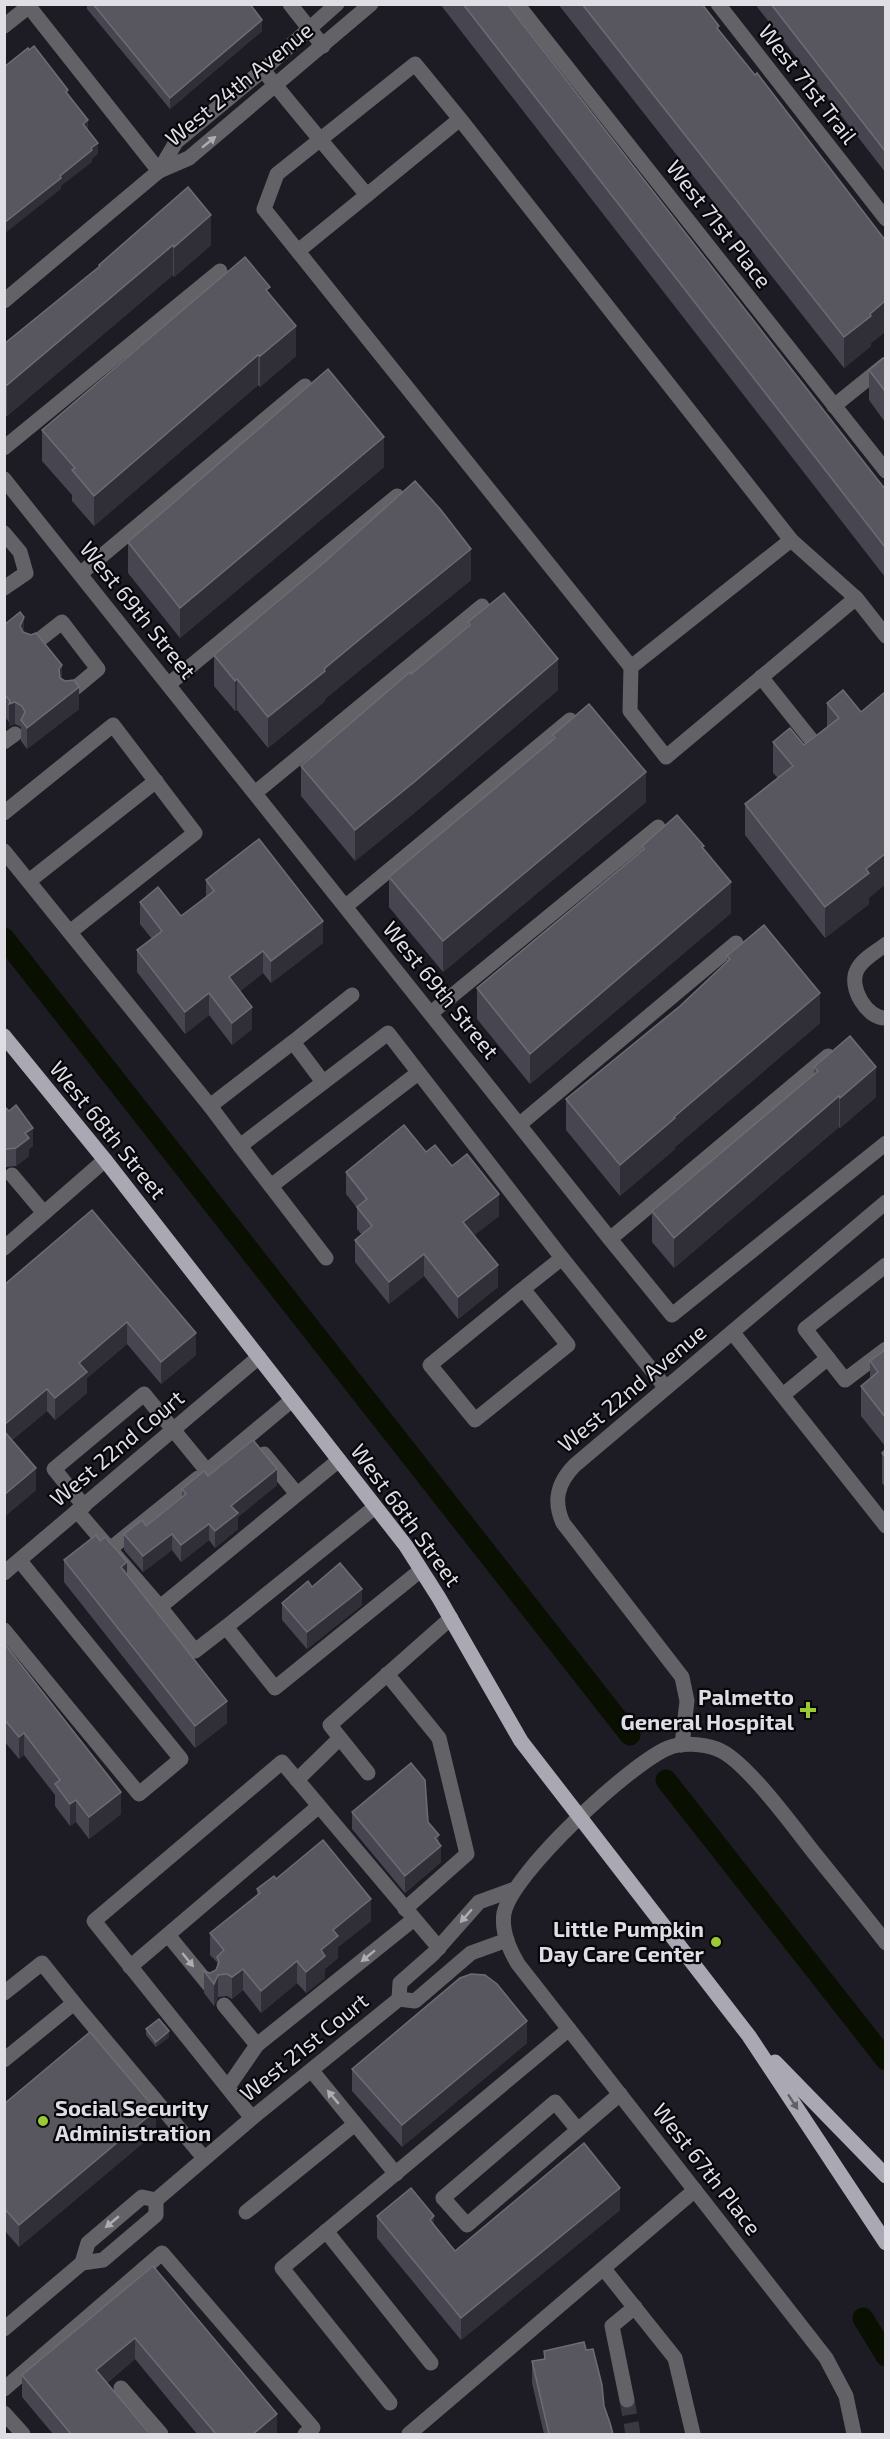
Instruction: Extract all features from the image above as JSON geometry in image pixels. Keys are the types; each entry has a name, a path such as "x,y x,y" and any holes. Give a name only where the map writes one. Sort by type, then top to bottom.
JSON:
{"main road":[{"name":"West 68th Street","path":"4,1036 105,1160 259,1357 421,1570 451,1618 506,1719 749,2036 885,2243"},
{"name":"West 68th Street","path":"749,2036 885,2176"}],"street":[{"path":"290,4 323,46"},
{"name":"West 24th Avenue","path":"159,171 176,142 263,70 337,4"},
{"name":"West 24th Avenue","path":"4,301 159,171 189,158 276,87 371,4"},
{"name":"West 71st Place","path":"517,4 885,471"},
{"name":"West 71st Trail","path":"718,4 885,219"},
{"path":"4,26 27,6 159,171"},
{"path":"856,598 666,757 630,711 631,668 264,208 277,174 416,64 791,540 856,598 885,636"},
{"path":"263,70 367,195"},
{"path":"298,251 460,119"},
{"path":"4,448 220,271"},
{"path":"834,406 885,364"},
{"path":"80,574 305,386"},
{"name":"West 69th Street","path":"4,479 672,1315 885,1143"},
{"path":"168,684 397,496"},
{"path":"4,533 20,552 26,573 4,588"},
{"path":"631,668 791,540"},
{"path":"255,793 483,606"},
{"path":"30,647 62,622 98,669 68,694"},
{"path":"761,677 817,747"},
{"path":"346,906 570,720"},
{"path":"4,813 113,725 195,833 69,932"},
{"path":"28,881 156,781"},
{"path":"431,1013 658,827"},
{"path":"4,852 210,1106 326,1258"},
{"path":"520,1124 735,943"},
{"path":"885,944 865,960 857,970 854,980 857,993 868,1009 881,1018 885,1018"},
{"path":"210,1106 352,995"},
{"path":"240,1146 388,1033 666,1388"},
{"path":"293,1042 323,1082"},
{"path":"610,1239 840,1046"},
{"path":"270,1186 418,1072"},
{"path":"4,1248 105,1160"},
{"path":"12,1175 44,1214"},
{"name":"West 22nd Avenue","path":"681,1745 687,1701 682,1677 571,1535 558,1511 556,1502 561,1482 567,1473 885,1202"},
{"path":"523,1290 568,1345 475,1420 430,1365 562,1258"},
{"path":"885,1265 805,1329 845,1380 885,1349"},
{"path":"733,1333 885,1526"},
{"name":"West 22nd Court","path":"4,1573 259,1357"},
{"path":"783,1395 828,1358"},
{"path":"207,1471 144,1394 54,1469 110,1548 195,1651 375,1507"},
{"path":"110,1548 292,1400"},
{"path":"249,1436 297,1494"},
{"path":"160,1607 339,1460"},
{"path":"4,1630 139,1794 181,1759 20,1561"},
{"path":"226,1627 275,1688 421,1570"},
{"path":"369,1773 330,1725 451,1618"},
{"path":"228,2087 257,2045 410,1914 467,1854 439,1738 387,1674"},
{"path":"297,1780 340,1738"},
{"path":"507,1940 504,1914 515,1889 538,1858 629,1773 665,1749 681,1745 715,1748 735,1760 779,1809 884,1939"},
{"path":"252,2118 94,1921 282,1762 439,1948"},
{"path":"130,1967 319,1806"},
{"name":"West 21st Court","path":"399,2000 400,1983 439,1948 479,1902 515,1889"},
{"path":"168,1935 209,1985"},
{"name":"West 21st Court","path":"4,2329 82,2263 103,2260 156,2215 156,2200 252,2118 399,2000 415,2001 471,1953 507,1940"},
{"name":"West 67th Place","path":"507,1940 518,1964 826,2358 846,2396 854,2434"},
{"path":"4,1993 42,1963 204,2158"},
{"path":"4,2060 74,2003"},
{"path":"224,2005 257,2045"},
{"path":"390,2403 282,2268 569,2028"},
{"path":"312,2071 396,2174"},
{"path":"578,2130 555,2102 444,2198 467,2225 578,2130 620,2094"},
{"path":"246,2212 355,2124"},
{"path":"409,2434 695,2190"},
{"name":"West 21st Court","path":"82,2263 88,2243 142,2197 156,2200"},
{"path":"326,2231 431,2363"},
{"path":"4,2389 162,2253 313,2428 305,2434"},
{"path":"604,2269 675,2358 693,2434"},
{"path":"627,2400 612,2326 635,2307"},
{"path":"121,2388 161,2434"},
{"path":"5,2415 23,2434"}],"building":[{"path":"93,4 250,4 262,20 170,98"},
{"path":"463,4 507,4 885,489 885,547"},
{"path":"582,4 702,4 719,26 717,28 755,75 757,73 885,240 885,301 870,314 871,316 844,337"},
{"path":"771,4 885,4 885,151"},
{"path":"34,46 88,120 83,124 98,143 60,176 61,178 4,223 4,67 28,48 29,50"},
{"path":"188,187 211,215 7,385 4,383 4,344 100,266"},
{"path":"245,257 270,287 266,290 296,326 260,356 258,355 94,496 72,470 75,468 42,430"},
{"path":"885,357 885,391 869,370"},
{"path":"328,369 384,437 180,608 128,542"},
{"path":"415,481 471,549 268,717 214,655 327,560"},
{"path":"504,593 558,659 355,830 301,766 410,672 411,674 470,625 468,622"},
{"path":"20,612 24,617 20,626 23,632 31,635 36,633 62,665 59,669 60,678 65,681 74,680 79,687 27,728 21,720 25,712 22,706 15,702 9,704 10,701 4,694 4,625"},
{"path":"843,690 861,712 885,692 885,854 866,869 869,873 825,907 745,804 793,766 773,742 790,728 804,745 839,718 827,703"},
{"path":"589,704 646,772 443,941 389,877 555,738 553,735"},
{"path":"677,815 731,882 530,1054 477,988 644,849 642,846"},
{"path":"259,839 323,921 271,961 263,951 229,977 252,1007 232,1023 209,993 185,1012 137,950 162,931 140,902 158,887 181,916 214,891 206,880"},
{"path":"764,925 820,993 620,1165 566,1099 680,1006 730,959 727,956"},
{"path":"850,1036 876,1067 674,1238 652,1211 818,1071 814,1067"},
{"path":"16,1105 33,1128 25,1133 29,1138 16,1148 6,1149 4,1153 4,1106 9,1111"},
{"path":"404,1125 426,1152 435,1145 452,1166 467,1154 499,1194 463,1222 498,1265 458,1297 424,1254 389,1282 355,1240 372,1226 357,1207 367,1199 346,1172"},
{"path":"92,1210 196,1333 161,1362 127,1322 79,1363 87,1372 55,1398 47,1389 4,1425 4,1285"},
{"path":"885,1350 885,1417 861,1386 878,1372 870,1361"},
{"path":"4,1431 36,1468 4,1495"},
{"path":"253,1440 277,1469 231,1506 238,1513 215,1531 209,1524 181,1545 172,1534 143,1556 124,1534 142,1520 146,1526 186,1494 182,1489 204,1471 208,1476"},
{"path":"96,1535 100,1541 105,1537 127,1562 121,1567 227,1701 195,1726 64,1560"},
{"path":"340,1563 362,1589 307,1632 282,1603 308,1581 312,1587"},
{"path":"4,1643 121,1792 89,1817 76,1800 70,1804 55,1784 60,1780 24,1733 19,1737 4,1719"},
{"path":"411,1763 425,1780 428,1822 439,1835 435,1838 441,1846 405,1876 352,1812"},
{"path":"323,1840 371,1899 333,1930 338,1936 321,1950 325,1956 306,1972 297,1961 261,1991 243,1969 232,1977 227,1974 218,1975 214,1984 204,1971 210,1973 216,1970 219,1962 217,1957 224,1950 210,1933 260,1893 257,1889 274,1876 276,1879"},
{"path":"471,1974 485,1975 497,1984 527,2021 402,2125 352,2069 460,1978"},
{"path":"159,2019 169,2031 156,2042 146,2029"},
{"path":"90,2032 156,2110 19,2225 4,2208 4,2104"},
{"path":"584,2143 620,2188 461,2318 377,2216 411,2188 434,2216 430,2220 455,2251"},
{"path":"153,2266 277,2414 253,2434 216,2434 135,2338 96,2370 150,2434 71,2434 22,2375"},
{"path":"584,2342 586,2350 593,2349 602,2385 604,2406 613,2434 549,2434 532,2361 545,2359 544,2351"}],"waterway":[{"path":"4,938 630,1735"},
{"path":"666,1780 886,2060"},
{"path":"863,2318 886,2356"}],"tunnel":[{"path":"627,2400 633,2434"}],"place":[{"name":"Palmetto General Hospital","path":"808,1710"},
{"name":"Little Pumpkin Day Care Center","path":"716,1942"},
{"name":"Social Security Administration","path":"43,2121"}]}
